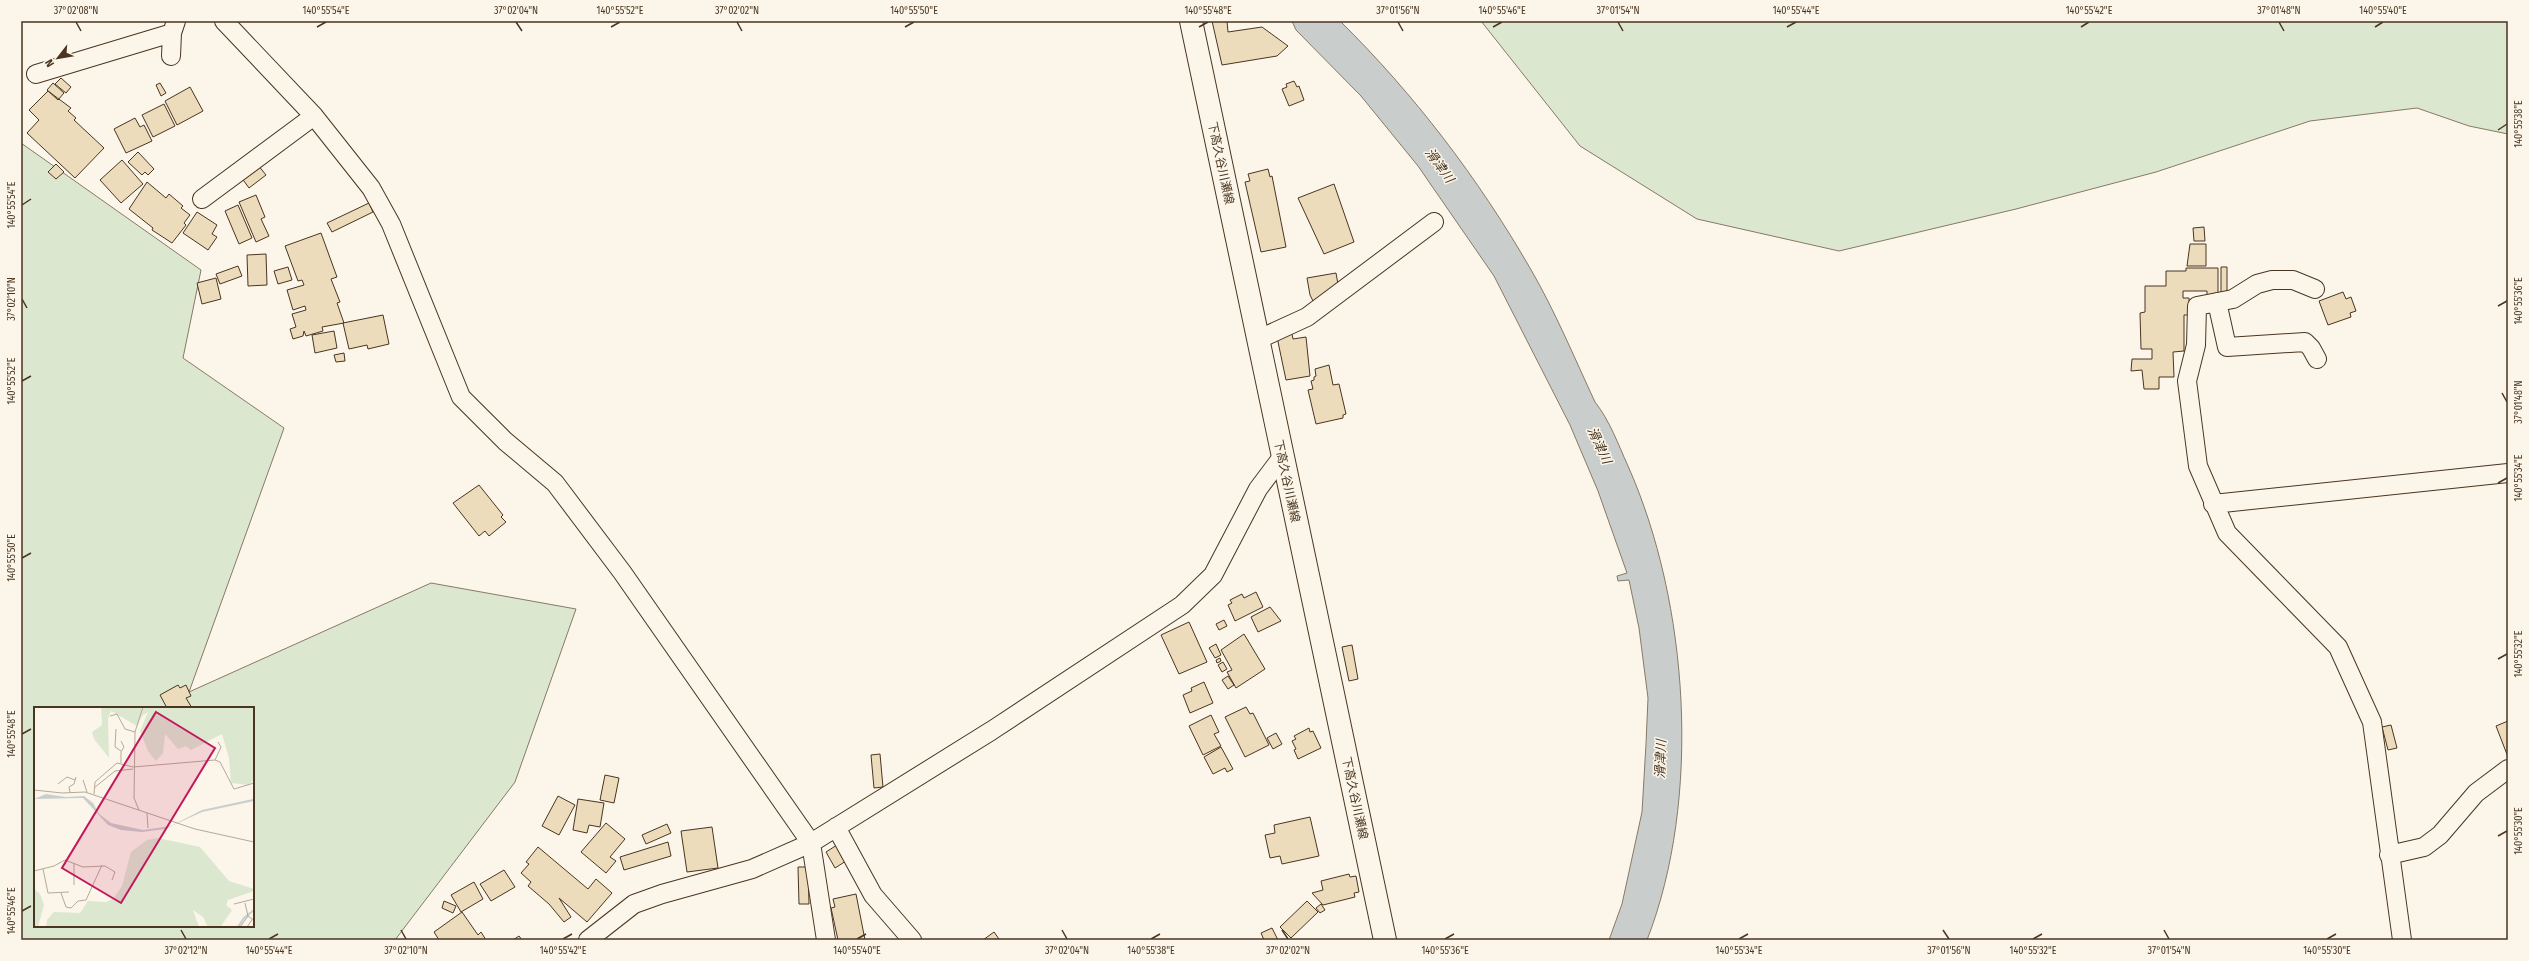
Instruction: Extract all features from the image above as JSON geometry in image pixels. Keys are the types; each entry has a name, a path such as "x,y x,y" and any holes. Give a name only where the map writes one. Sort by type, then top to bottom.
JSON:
{"main road":[{"name":"下高久谷川瀬線","path":"1191,21 1257,340 1385,940"}],"street":[{"path":"224,21 314,116 371,188 391,224 461,397 505,441 555,482 622,572 811,843 826,940"},
{"path":"36,74 174,27 171,56"},
{"path":"202,199 314,116"},
{"path":"1257,340 1307,317 1434,222"},
{"path":"2315,289 2293,280 2272,280 2257,284 2233,299 2197,306 2196,345 2187,381 2198,466 2213,504 2227,533 2338,647 2372,722 2389,855 2402,940"},
{"path":"2217,302 2227,347 2305,342 2311,348 2317,359"},
{"path":"588,940 634,904 662,894 752,870 811,843 991,731 1182,605 1213,575 1258,489 1282,457"},
{"path":"2213,504 2508,473"},
{"path":"2389,855 2424,847 2440,835 2476,793 2508,769"},
{"path":"836,827 873,895 912,940"}],"green space":[{"path":"1481,21 2508,21 2508,134 2469,126 2417,108 2310,121 2156,172 2016,209 1839,251 1697,219 1580,146"},
{"path":"21,143 201,270 183,358 284,428 189,692 431,583 576,609 515,782 395,940 21,940"}],"water":[{"name":"滑津川","path":"1292,21 1340,21 1394,78 1467,170 1510,235 1539,284 1556,317 1595,402 1617,441 1649,520 1664,578 1675,639 1681,702 1681,764 1676,826 1664,885 1647,940 1609,940 1622,904 1642,812 1648,698 1639,628 1629,580 1618,581 1617,576 1627,573 1598,491 1570,425 1494,276 1418,166 1361,96 1296,30"}],"building":[{"path":"1212,21 1227,21 1228,32 1262,27 1288,46 1277,56 1222,65"},
{"path":"61,78 71,87 66,93 55,84"},
{"path":"1294,81 1297,87 1299,86 1304,100 1289,106 1282,89 1287,87 1286,84"},
{"path":"53,83 64,93 58,100 47,90"},
{"path":"160,83 166,93 161,96 156,85"},
{"path":"190,87 203,111 177,125 165,101"},
{"path":"48,91 71,108 68,111 76,118 74,120 104,148 75,178 27,133 39,120 29,110"},
{"path":"164,104 175,126 153,137 142,115"},
{"path":"135,118 140,127 144,125 152,141 126,153 114,129"},
{"path":"138,152 154,169 148,175 145,172 142,175 128,162"},
{"path":"122,160 143,184 121,203 100,180"},
{"path":"56,164 64,172 56,179 48,172"},
{"path":"258,165 266,175 249,188 241,177"},
{"path":"1268,169 1270,177 1272,176 1286,247 1261,252 1245,182 1250,181 1248,174"},
{"path":"147,182 166,198 169,194 183,206 181,208 190,215 184,223 186,225 172,243 152,230 153,228 129,209"},
{"path":"1334,184 1354,242 1324,254 1298,198"},
{"path":"256,195 265,217 261,219 269,236 256,242 239,202"},
{"path":"369,203 373,212 332,232 327,223"},
{"path":"238,205 252,238 239,244 225,211"},
{"path":"197,212 217,225 212,234 217,237 208,250 183,233"},
{"path":"2204,227 2205,241 2194,241 2193,228"},
{"path":"321,233 337,277 331,279 340,302 337,303 344,323 322,327 323,331 306,336 304,331 303,336 293,339 290,329 296,327 292,314 306,310 305,306 293,310 287,290 304,285 302,280 298,281 285,246"},
{"path":"2190,244 2206,244 2206,266 2187,266"},
{"path":"266,254 267,285 248,286 247,255"},
{"path":"238,266 242,276 220,284 216,274"},
{"path":"288,267 292,280 278,284 274,271"},
{"path":"2221,267 2227,267 2227,293 2221,293"},
{"path":"2186,268 2218,268 2218,297 2207,297 2207,291 2183,291 2183,298 2189,298 2190,315 2184,315 2184,351 2173,352 2174,377 2159,377 2159,389 2144,389 2142,370 2131,371 2132,359 2152,359 2152,349 2141,349 2140,313 2145,312 2145,286 2166,286 2166,271 2186,271"},
{"path":"1336,273 1339,290 1315,305 1310,295 1307,278"},
{"path":"216,278 221,299 202,304 197,283"},
{"path":"2343,292 2346,299 2351,297 2356,311 2350,313 2351,317 2328,325 2319,301"},
{"path":"383,315 389,344 368,349 367,345 349,349 343,323"},
{"path":"334,331 337,348 315,353 312,335"},
{"path":"1292,334 1293,339 1306,337 1310,376 1286,380 1277,337"},
{"path":"344,353 345,361 336,362 334,355"},
{"path":"1329,365 1333,385 1339,384 1346,414 1343,415 1343,418 1316,424 1308,390 1313,389 1311,381 1314,380 1314,377 1316,376 1315,369"},
{"path":"479,485 503,515 501,517 506,522 489,536 485,531 479,536 453,503"},
{"path":"1256,592 1263,607 1235,621 1228,605 1232,603 1230,600 1242,594 1244,598"},
{"path":"1270,607 1281,621 1258,632 1251,617"},
{"path":"1224,620 1227,626 1219,630 1216,624"},
{"path":"1189,622 1207,662 1179,674 1161,635"},
{"path":"1244,634 1265,669 1236,688 1227,672 1232,670 1221,650"},
{"path":"1216,644 1221,655 1215,658 1209,648"},
{"path":"1352,645 1358,679 1349,681 1342,647"},
{"path":"1220,658 1221,661 1217,663 1216,660"},
{"path":"1223,662 1227,669 1222,672 1218,665"},
{"path":"1228,676 1234,685 1228,689 1222,680"},
{"path":"1204,682 1213,703 1190,713 1183,695 1192,691 1191,688"},
{"path":"178,685 180,688 186,685 191,696 186,698 191,707 166,707 160,695"},
{"path":"1246,707 1250,714 1253,713 1269,745 1245,757 1225,717"},
{"path":"1211,715 1219,732 1214,734 1221,746 1203,755 1189,726"},
{"path":"2508,721 2508,757 2496,726"},
{"path":"2391,725 2397,748 2388,750 2382,727"},
{"path":"1309,728 1310,732 1313,731 1321,748 1298,759 1294,750 1296,749 1292,741 1296,739 1294,736"},
{"path":"1276,733 1282,744 1273,749 1267,738"},
{"path":"1221,747 1233,769 1227,772 1225,768 1213,774 1204,757"},
{"path":"880,754 883,787 874,788 871,755"},
{"path":"605,775 619,778 614,803 600,800"},
{"path":"558,796 575,805 559,835 542,826"},
{"path":"578,799 604,803 600,827 589,825 587,833 573,830"},
{"path":"1310,817 1319,856 1282,864 1280,856 1270,858 1265,835 1275,833 1274,825"},
{"path":"606,823 625,839 610,857 616,861 606,873 581,852"},
{"path":"667,824 671,833 646,844 642,835"},
{"path":"712,827 718,868 687,872 681,831"},
{"path":"668,842 671,856 624,870 620,857"},
{"path":"837,845 846,861 835,868 826,852"},
{"path":"538,847 588,889 596,879 612,893 587,922 559,898 571,917 564,922 549,904 528,886 531,882 521,873 529,864 526,862"},
{"path":"798,867 808,867 809,904 799,904"},
{"path":"504,870 515,887 491,901 480,884"},
{"path":"1349,874 1350,877 1356,876 1359,892 1354,893 1355,897 1323,905 1312,893 1323,890 1321,881"},
{"path":"474,882 483,899 461,912 451,895"},
{"path":"856,894 865,940 838,940 831,908 835,907 833,899"},
{"path":"444,901 456,906 453,913 442,908"},
{"path":"1307,901 1318,912 1291,938 1280,927"},
{"path":"1321,904 1325,910 1320,913 1316,908"},
{"path":"462,912 478,935 481,932 486,940 439,940 434,932"},
{"path":"1272,928 1278,940 1264,940 1261,933"},
{"path":"994,932 999,939 983,940"},
{"path":"519,936 522,940 513,940"}]}
